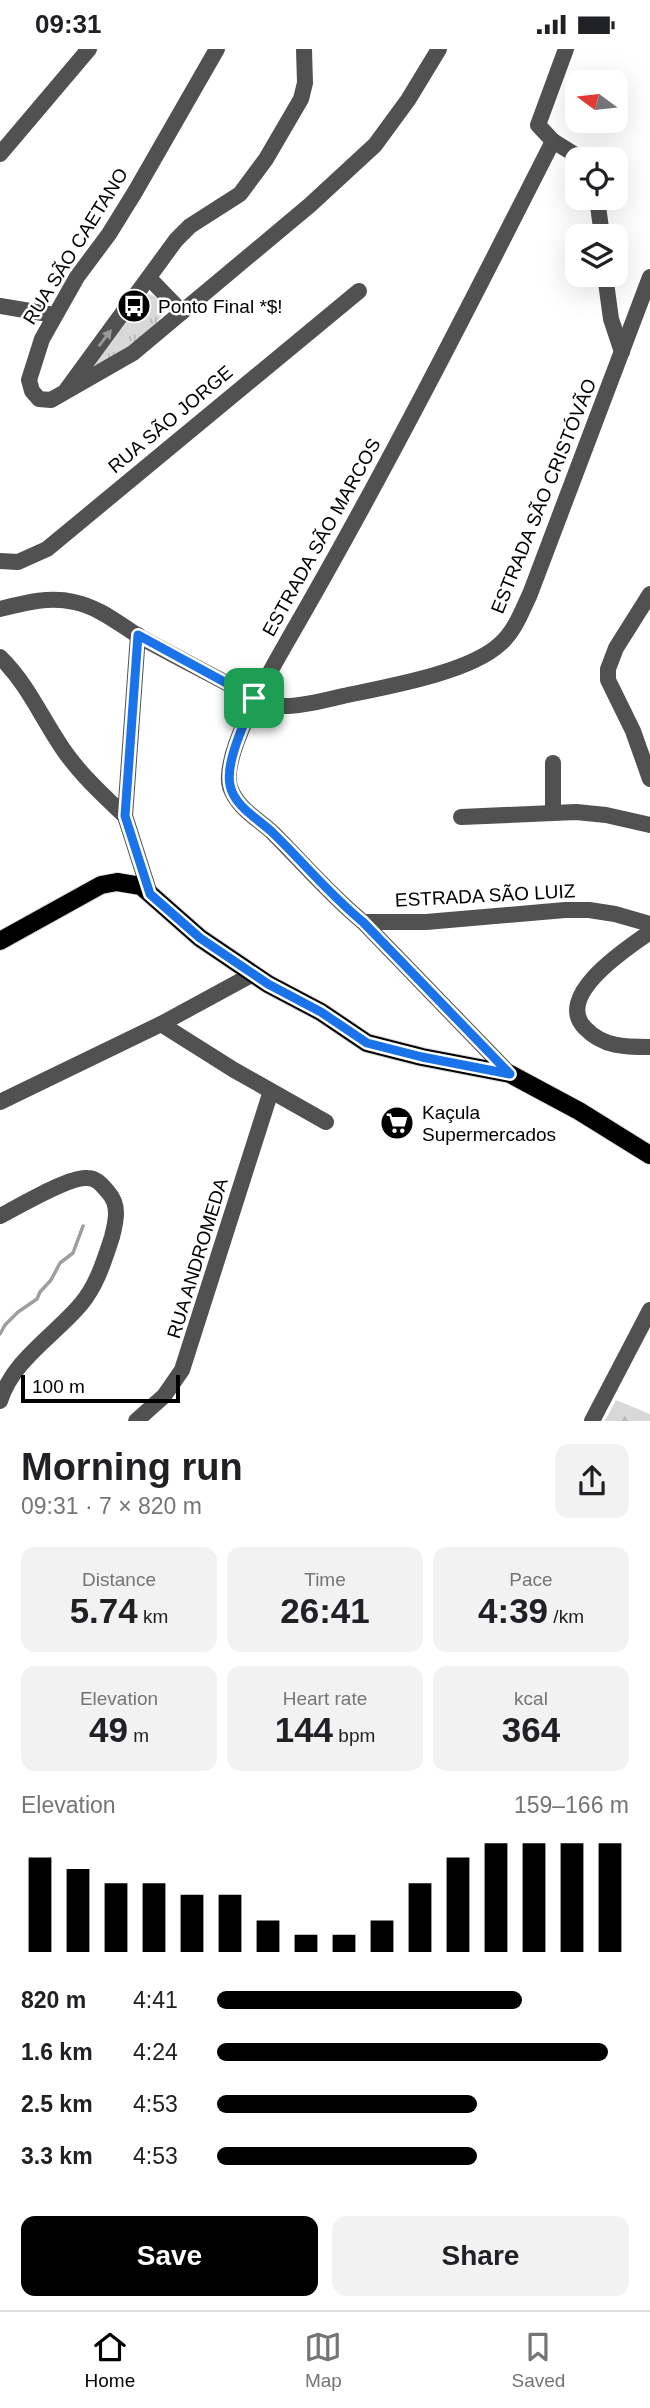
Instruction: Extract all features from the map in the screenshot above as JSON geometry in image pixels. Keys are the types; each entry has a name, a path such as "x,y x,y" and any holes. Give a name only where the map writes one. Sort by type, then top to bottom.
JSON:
{"main road":[{"path":"0,941 101,885 130,883 141,887 200,938 253,974 321,1012 367,1043 510,1074 579,1111 650,1155"}],"street":[{"path":"0,154 89,49"},
{"name":"RUA SÃO CAETANO","path":"64,393 51,400 39,399 32,391 29,380 42,339 77,277 109,234 135,192 217,49"},
{"path":"64,393 176,240 190,226 240,194 266,159 301,99 305,83 304,49"},
{"path":"64,393 133,353 310,205 375,145 408,100 439,49"},
{"path":"565,148 553,141 538,125 566,49"},
{"name":"ESTRADA SÃO MARCOS","path":"510,1074 363,922 337,900 271,831 238,802 230,787 228,772 254,698 353,527 553,141"},
{"name":"ESTRADA SÃO CRISTÓVÃO","path":"0,609 32,601 71,601 89,605 254,698 285,706 363,692 443,673 488,652 501,644 513,628 530,594 650,277"},
{"path":"150,279 182,312"},
{"path":"607,287 611,319 622,352"},
{"name":"RUA SÃO JORGE","path":"0,561 18,562 47,549 359,291"},
{"path":"0,306 54,315"},
{"path":"650,594 616,648 608,669 608,680 633,731 650,779"},
{"path":"138,635 125,816 150,894"},
{"path":"0,657 17,675 65,752 86,778 125,816"},
{"path":"553,763 553,812"},
{"path":"461,817 553,812 599,814 650,825"},
{"name":"ESTRADA SÃO LUIZ","path":"363,922 480,919 565,910 615,914 650,924"},
{"path":"650,932 593,978 581,994 576,1008 579,1022 593,1037 609,1045 650,1047"},
{"path":"0,1103 161,1024 253,974"},
{"path":"161,1024 326,1122"},
{"name":"RUA ANDROMEDA","path":"136,1421 164,1396 182,1370 191,1349 271,1091"},
{"path":"0,1216 64,1183 89,1177 100,1182 113,1197 117,1210 103,1264 93,1287 55,1333 10,1376 0,1401"},
{"path":"592,1421 650,1310"}],"green space":[{"path":"148,294 159,299 166,310 160,319 126,349 98,368 95,364 112,335 132,309"},
{"path":"616,1400 650,1414 650,1421 605,1421"}],"waterway":[{"path":"0,1334 18,1312 37,1299 60,1263 73,1253 83,1226"}],"place":[{"name":"Ponto Final *$!","path":"134,306"},
{"name":"Kaçula Supermercados","path":"397,1123"}],"route":[{"path":"138,635 254,698 228,772 230,787 238,802 271,831 337,900 363,922 510,1074 367,1043 321,1012 268,984 200,938 150,894 125,816 138,635"}]}
